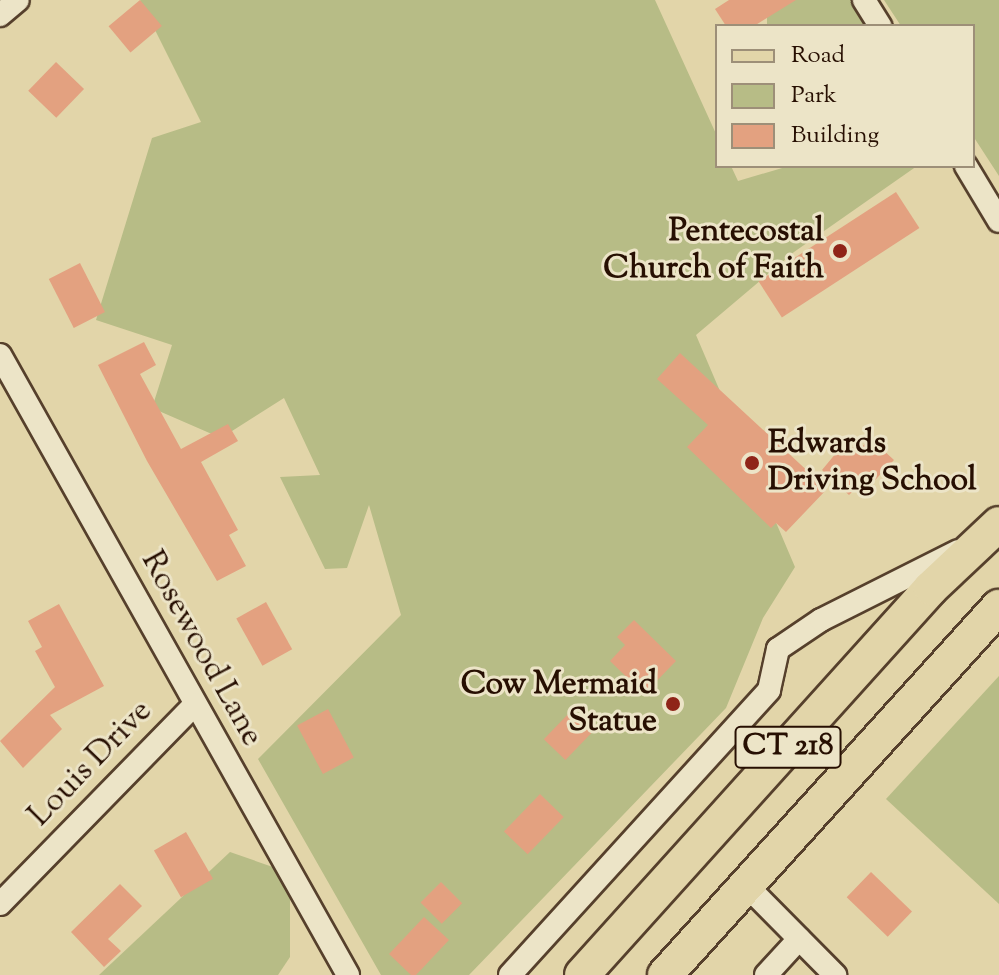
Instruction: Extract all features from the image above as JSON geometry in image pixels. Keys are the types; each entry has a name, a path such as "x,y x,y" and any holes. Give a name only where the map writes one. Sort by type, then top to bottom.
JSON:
{"main road":[{"name":"CT 218","path":"582,975 931,588 992,531"},
{"name":"CT 218","path":"665,975 999,607"}],"street":[{"path":"0,15 18,0"},
{"path":"864,0 879,24"},
{"path":"967,168 999,221"},
{"name":"Rosewood Lane","path":"0,355 348,975"},
{"path":"510,975 769,690 778,649 821,620 992,531"},
{"name":"Louis Drive","path":"0,904 195,704"},
{"path":"746,885 835,975"},
{"path":"766,975 799,939"}],"green space":[{"path":"140,0 655,0 715,132 715,168 732,168 738,181 782,168 914,168 794,252 696,335 795,567 763,618 726,708 469,975 381,975 258,759 401,615 369,505 347,568 325,569 280,477 320,475 284,398 221,438 152,408 172,345 96,320 152,138 201,122"},
{"path":"767,0 864,0 879,24 767,24"},
{"path":"884,0 999,0 999,176 975,139 975,24 900,24"},
{"path":"999,676 999,904 886,799"},
{"path":"230,852 290,873 290,957 278,975 99,975"}],"building":[{"path":"140,0 162,26 130,52 109,26"},
{"path":"729,0 796,0 757,24 725,24 715,9"},
{"path":"56,62 84,89 56,118 28,91"},
{"name":"Pentecostal Church of Faith","path":"896,192 919,228 782,317 758,281"},
{"path":"80,263 105,312 74,328 49,279"},
{"path":"144,342 156,365 140,374 181,449 228,424 238,441 201,462 238,530 229,535 246,566 217,581 147,461 98,365"},
{"name":"Edwards Driving School","path":"680,353 827,489 786,532 776,523 771,528 687,447 708,425 657,379"},
{"path":"870,438 894,460 861,495 855,489 849,495 822,470 846,441 853,448 858,443 862,447"},
{"path":"266,602 292,649 262,666 236,618"},
{"path":"59,604 104,686 50,715 62,729 23,768 0,741 55,687 35,651 42,647 28,621"},
{"path":"634,620 676,661 644,694 610,661 625,645 617,637"},
{"path":"328,709 354,758 323,774 297,725"},
{"path":"573,709 595,730 565,760 544,739"},
{"path":"540,794 564,817 528,854 504,831"},
{"path":"186,832 213,879 181,897 154,850"},
{"path":"871,872 912,912 888,937 847,897"},
{"path":"441,882 462,903 442,924 420,903"},
{"path":"120,884 142,906 108,939 121,951 104,967 71,932"},
{"path":"424,917 449,940 416,975 411,975 389,954"}],"place":[{"name":"Pentecostal Church of Faith","path":"840,251"},
{"name":"Edwards Driving School","path":"752,463"},
{"name":"Cow Mermaid Statue","path":"673,704"}]}
